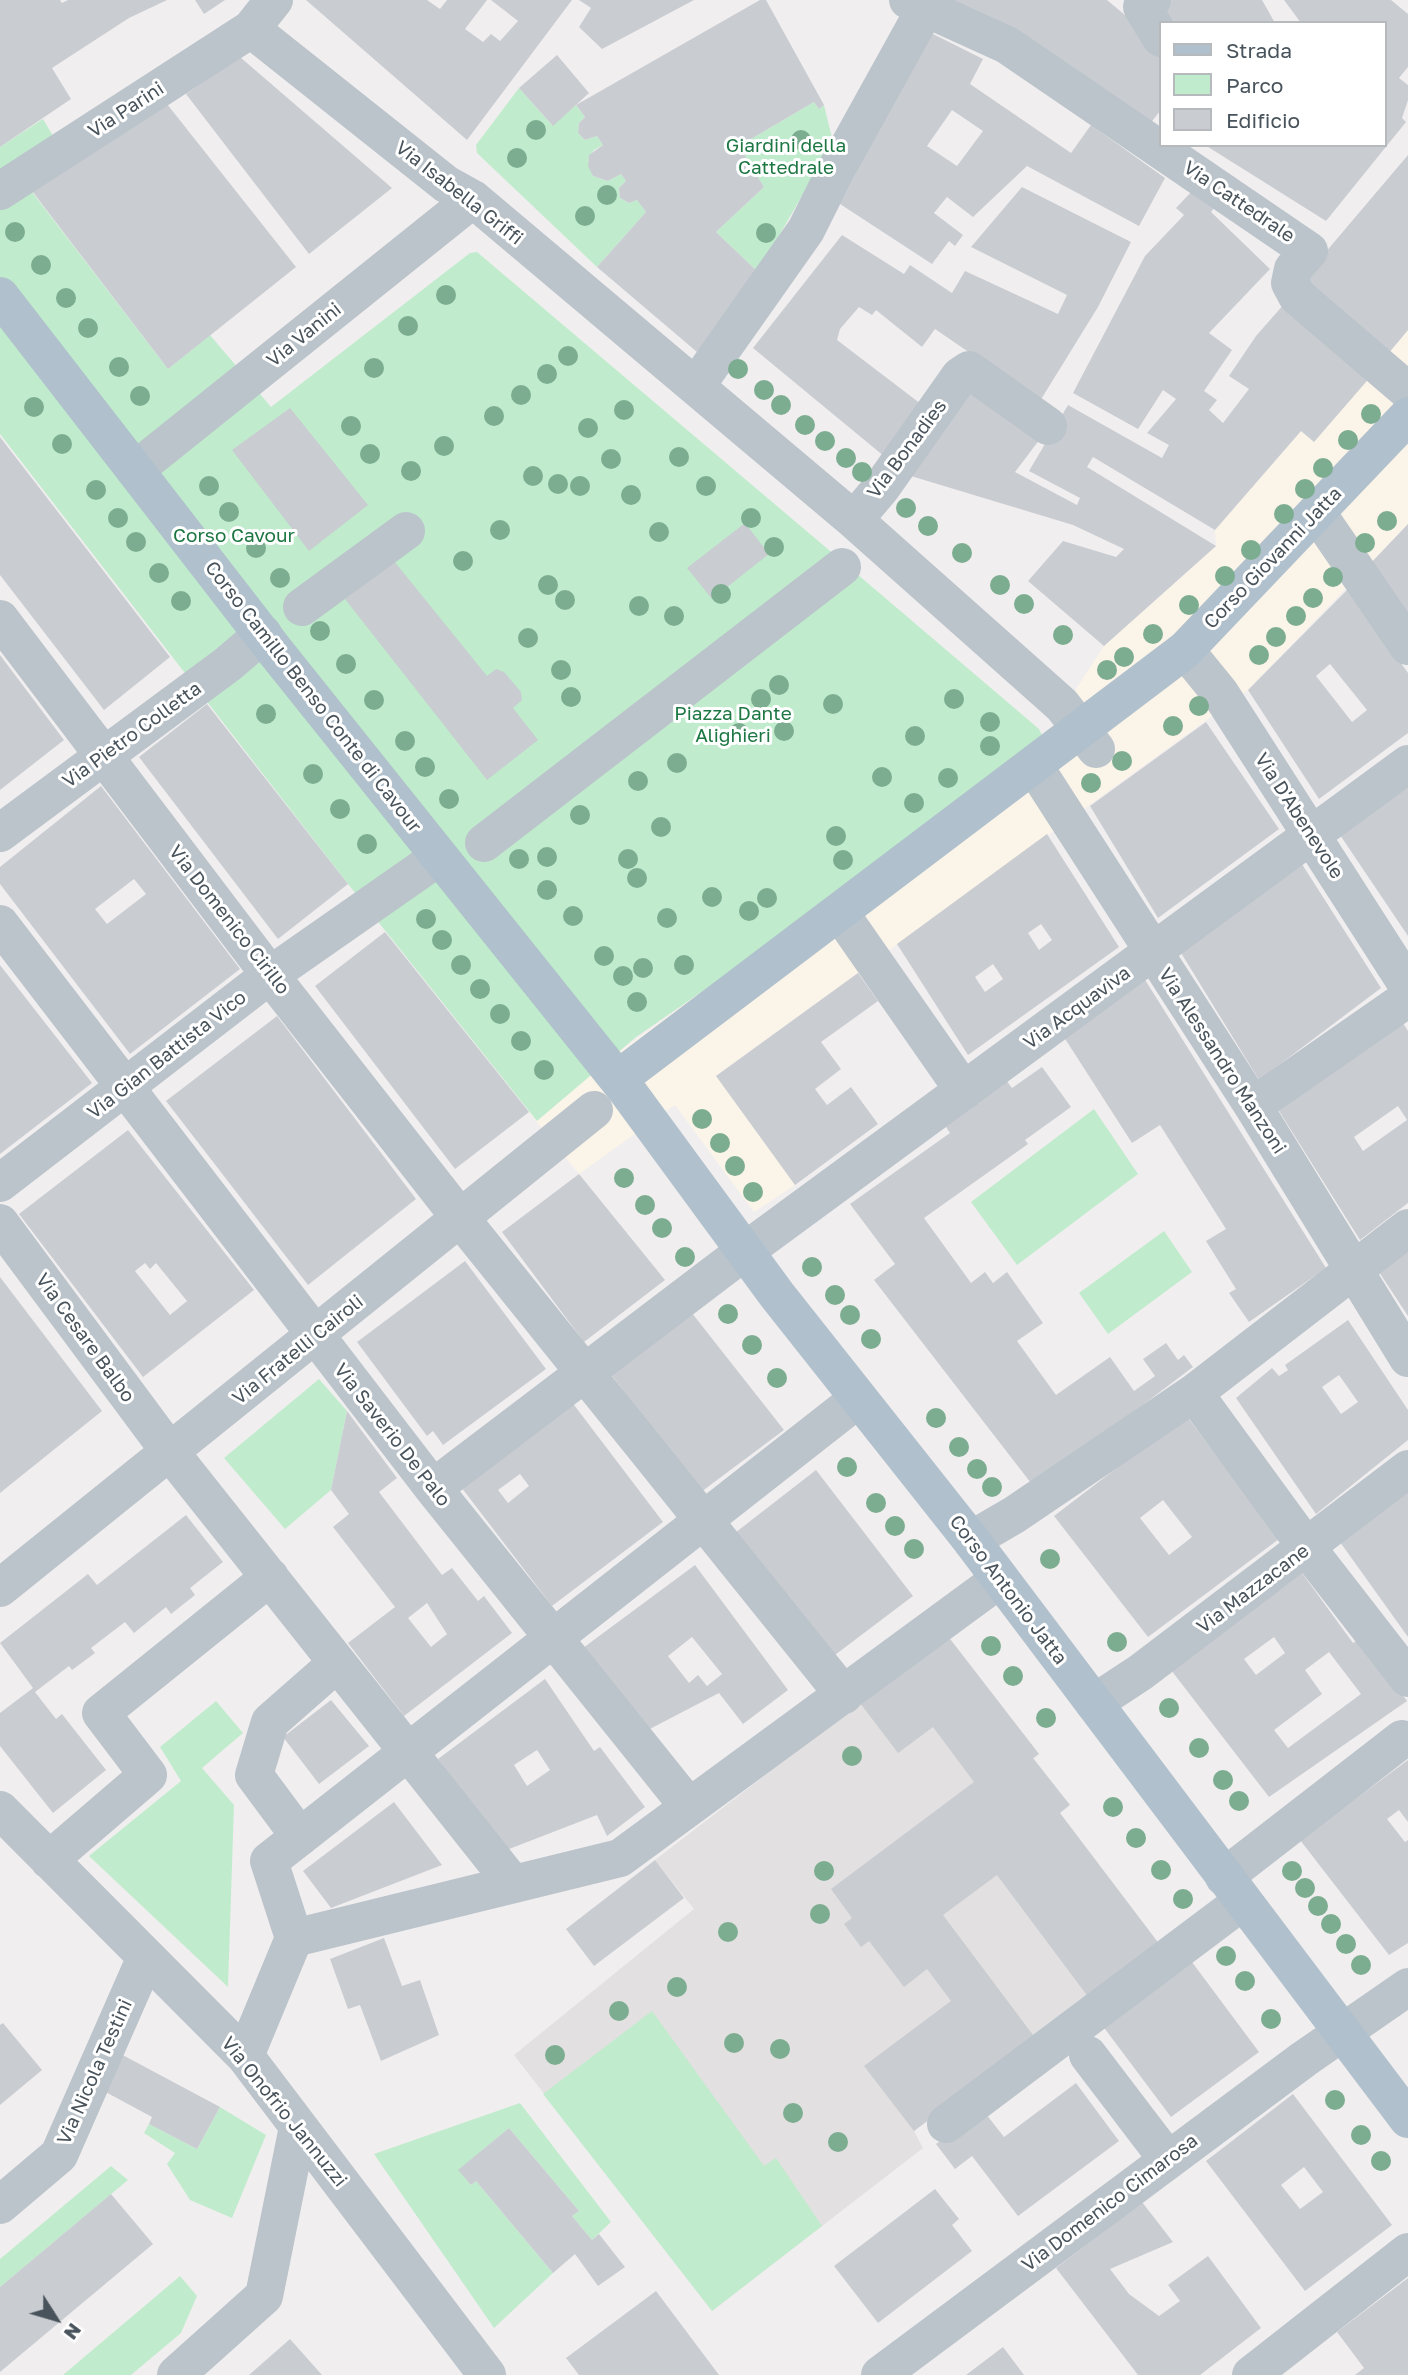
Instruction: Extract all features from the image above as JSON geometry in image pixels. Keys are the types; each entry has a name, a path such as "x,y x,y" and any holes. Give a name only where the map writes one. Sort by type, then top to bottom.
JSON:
{"main road":[{"name":"Corso Camillo Benso Conte di Cavour","path":"0,296 263,634 617,1078"},
{"name":"Corso Giovanni Jatta","path":"1323,522 1408,416"},
{"name":"Corso Giovanni Jatta","path":"1089,739 1192,658 1323,522 1408,444"},
{"path":"617,1078 846,921 1089,739"},
{"name":"Corso Antonio Jatta","path":"617,1078 745,1251 858,1399 971,1540 1408,2119"}],"street":[{"name":"Via Cattedrale","path":"916,4 1007,46 1160,145"},
{"path":"916,4 806,230 696,386 853,520 1062,705 1089,739"},
{"name":"Via Isabella Griffi","path":"262,14 446,184 473,199 696,386"},
{"name":"Via Parini","path":"0,191 262,14"},
{"name":"Via Cattedrale","path":"1165,148 1309,251 1293,269 1290,283 1297,296 1408,391"},
{"name":"Via Vanini","path":"135,470 473,199"},
{"name":"Via Bonadies","path":"853,520 881,488 960,376 969,370 1048,426"},
{"path":"1323,522 1408,646"},
{"path":"302,607 406,531"},
{"path":"484,843 842,567"},
{"name":"Via Domenico Cirillo","path":"0,620 270,975 461,1219 844,1695"},
{"name":"Via Pietro Colletta","path":"0,833 228,664 263,634"},
{"name":"Via D'Abenevole","path":"1192,658 1220,693 1408,986"},
{"name":"Via Acquaviva","path":"433,1488 745,1251 1408,764"},
{"name":"Via Alessandro Manzoni","path":"1041,777 1152,954 1253,1106 1408,1357"},
{"name":"Via Gian Battista Vico","path":"0,1183 270,975 439,857"},
{"path":"846,921 964,1091"},
{"name":"Via Saverio De Palo","path":"0,924 124,1089 433,1488 689,1807"},
{"path":"1253,1106 1408,998"},
{"name":"Via Fratelli Cairoli","path":"6,1569 170,1452 594,1110 607,1110 617,1078"},
{"name":"Via Cesare Balbo","path":"0,1223 170,1452 513,1884"},
{"path":"971,1540 1014,1515 1194,1393 1354,1272 1408,1227"},
{"path":"1194,1393 1307,1548 1408,1678"},
{"path":"245,2056 294,1938 269,1861 858,1399"},
{"name":"Via Mazzacane","path":"1094,1703 1142,1672 1408,1469"},
{"path":"49,1860 148,1775 101,1713 270,1577"},
{"path":"294,1938 620,1858 1000,1578"},
{"path":"300,1838 254,1775 270,1722 336,1664"},
{"path":"946,2124 1233,1889 1402,1740"},
{"name":"Via Onofrio Jannuzzi","path":"0,1810 245,2056 487,2375"},
{"name":"Via Nicola Testini","path":"0,2206 59,2155 146,1957"},
{"name":"Via Domenico Cimarosa","path":"880,2375 1341,2032 1408,1987"},
{"path":"1088,2055 1168,2160"},
{"path":"176,2375 264,2296 298,2127"},
{"path":"1251,2375 1408,2252"}],"shaded area":[{"path":"1408,330 1408,524 1248,690 716,1076 795,1185 754,1212 675,1105 579,1174 529,1112 558,1088 604,1063 1039,746 1104,646 1216,546 1215,530 1301,431 1314,442"},
{"path":"947,1635 1039,1754 1017,1772 1160,1945 914,2131 923,2148 712,2311 514,2055 694,1909 655,1860"}],"green space":[{"path":"519,88 552,125 576,105 585,117 579,123 578,133 585,140 597,136 603,145 594,150 588,160 593,176 608,181 621,174 626,181 619,188 620,198 629,203 637,200 646,212 597,267 477,153 476,145"},
{"name":"Giardini della Cattedrale","path":"814,102 819,109 824,105 833,142 758,272 716,232 764,187 739,146"},
{"path":"43,119 71,166 32,192 168,369 210,335 271,407 470,253 477,252 1039,729 1042,735 716,982 636,1037 537,1121 348,884 0,434 0,147"},
{"path":"1094,1109 1138,1174 1017,1265 971,1202"},
{"path":"1164,1231 1192,1272 1108,1334 1079,1293"},
{"path":"319,1379 347,1411 331,1490 285,1529 224,1458"},
{"path":"216,1701 243,1733 202,1768 234,1805 228,1987 89,1856 181,1781 160,1747"},
{"path":"652,2011 764,2166 776,2158 822,2226 712,2311 543,2094"},
{"path":"520,2103 611,2222 592,2240 572,2216 579,2211 509,2128 459,2170 471,2185 476,2181 553,2273 494,2328 374,2154"},
{"path":"220,2107 266,2135 232,2218 190,2200 167,2164 175,2153 144,2133 149,2124 197,2149"},
{"path":"111,2166 128,2180 0,2287 0,2259"},
{"path":"180,2276 197,2296 181,2333 131,2375 63,2375"}],"building":[{"path":"0,0 60,0 62,3 68,0 167,0 129,18 52,68 71,99 0,147"},
{"path":"195,0 225,0 204,14"},
{"path":"306,0 427,0 440,9 447,0 487,0 465,29 483,42 491,34 500,41 518,21 491,0 572,0 467,140"},
{"path":"579,0 694,0 602,49 579,27 591,8"},
{"path":"760,0 766,0 824,105 819,109 814,102 739,146 764,187 716,232 758,272 697,352 597,267 646,212 637,200 629,203 620,198 619,188 626,181 621,174 608,181 593,176 588,166 589,155 603,145 597,136 585,140 578,133 579,123 585,117 576,105"},
{"path":"937,0 1107,0 1132,21 1160,56 1160,111 1144,131"},
{"path":"1172,0 1262,0 1274,21 1166,21 1158,10"},
{"path":"1284,0 1391,0 1408,14 1408,67 1399,78 1408,85 1408,100 1402,118 1406,122 1387,146 1387,21 1300,21"},
{"path":"927,31 983,59 970,84 1071,153 1091,125 1165,178 1139,226 1027,166 973,217 947,197 934,213 963,235 955,246 949,241 932,264 840,204","holes":["952,110 983,131 957,166 927,146"]},
{"path":"557,55 589,93 553,126 519,88"},
{"path":"240,57 392,188 309,254 186,94"},
{"path":"167,104 296,267 168,369 32,191"},
{"path":"1208,147 1386,147 1326,221"},
{"path":"1408,155 1408,330 1388,354 1302,280"},
{"path":"1022,187 1131,242 1098,307 1040,401 935,329 922,347 876,310 872,315 859,307 840,329 837,340 921,404 885,457 753,348 842,235 904,274 910,265 952,293 965,271 1058,314 1067,295 971,247"},
{"path":"1194,189 1214,208 1211,212 1270,269 1209,333 1232,350 1204,391 1217,400 1209,410 1223,423 1249,389 1229,376 1256,336 1285,303 1372,375 1314,442 1301,431 1215,530 1093,457 1087,467 1216,546 1104,646 1028,581 1063,541 1116,557 1124,549 1073,525 901,473 967,385 1040,439 1015,472 1077,505 1080,498 1029,471 1068,405 1162,458 1169,445 1147,433 1176,399 1163,390 1138,429 1073,393 1145,256 1184,215 1176,208"},
{"path":"290,408 368,505 309,551 232,450"},
{"path":"0,437 170,657 104,710 0,575"},
{"path":"745,523 769,554 712,599 687,568"},
{"path":"1408,524 1408,620 1369,565"},
{"path":"394,561 487,676 496,669 504,672 521,692 522,700 513,708 538,740 487,780 345,599"},
{"path":"1348,589 1408,673 1408,733 1319,799 1248,690","holes":["1330,664 1367,710 1352,722 1316,676"]},
{"path":"0,655 64,740 0,790"},
{"path":"207,704 348,884 278,939 139,757"},
{"path":"1206,722 1279,829 1158,918 1090,806"},
{"path":"1408,781 1408,936 1338,832"},
{"path":"101,786 240,969 130,1054 0,884 0,867","holes":["134,879 146,894 107,924 95,909"]},
{"path":"1047,834 1119,947 968,1055 897,944","holes":["1041,924 1052,940 1039,950 1028,933","993,964 1003,979 985,992 975,977"]},
{"path":"1300,861 1381,988 1259,1080 1178,948"},
{"path":"385,932 529,1112 455,1169 315,986"},
{"path":"0,965 92,1083 0,1154"},
{"path":"858,973 878,1001 821,1042 841,1069 815,1089 827,1105 851,1087 878,1124 795,1185 716,1076"},
{"path":"1142,975 1326,1268 1249,1322 1229,1293 1236,1289 1206,1241 1226,1229 1160,1125 1132,1143 1062,1034"},
{"path":"277,1016 416,1199 308,1285 166,1101"},
{"path":"1401,1020 1408,1031 1408,1203 1360,1240 1279,1111","holes":["1398,1106 1407,1120 1363,1151 1354,1137"]},
{"path":"1042,1067 1071,1107 1025,1140 1028,1144 924,1218 971,1283 985,1272 993,1283 1007,1272 1043,1323 1017,1341 1056,1395 1110,1357 1134,1391 1155,1376 1143,1359 1166,1343 1178,1360 1184,1355 1193,1367 1034,1487 874,1280 895,1264 850,1204 950,1133 942,1121 1003,1076 1012,1088"},
{"path":"128,1130 254,1290 143,1377 19,1214","holes":["145,1263 150,1269 156,1263 187,1301 170,1315 135,1271"]},
{"path":"579,1174 665,1280 584,1342 502,1232"},
{"path":"1408,1246 1408,1316 1377,1269"},
{"path":"465,1261 546,1369 443,1445 433,1431 427,1436 357,1342"},
{"path":"0,1277 102,1411 0,1493"},
{"path":"688,1308 784,1430 701,1492 606,1368"},
{"path":"1348,1320 1408,1410 1408,1440 1316,1514 1236,1398 1272,1368 1279,1376 1288,1370 1285,1365","holes":["1339,1375 1358,1402 1341,1414 1322,1387"]},
{"path":"568,1397 663,1522 552,1606 455,1479","holes":["520,1474 529,1486 508,1503 498,1490"]},
{"path":"347,1411 397,1478 379,1492 442,1575 452,1568 478,1601 484,1596 512,1633 404,1716 348,1643 395,1607 333,1527 349,1514 331,1490","holes":["427,1603 447,1634 431,1647 408,1618"]},
{"path":"1186,1415 1279,1539 1148,1637 1054,1516","holes":["1163,1500 1192,1537 1169,1555 1140,1518"]},
{"path":"816,1470 913,1596 827,1661 731,1536"},
{"path":"1408,1489 1408,1637 1340,1542"},
{"path":"186,1515 223,1562 190,1588 195,1595 171,1614 166,1607 134,1633 125,1622 91,1648 95,1653 72,1670 69,1666 35,1692 56,1719 62,1714 106,1770 53,1813 0,1746 0,1713 33,1688 0,1643 88,1574 97,1585"},
{"path":"695,1565 788,1690 743,1724 719,1693 644,1732 583,1648","holes":["692,1637 722,1674 707,1686 698,1675 689,1683 668,1656"]},
{"path":"1302,1573 1353,1643 1361,1638 1407,1701 1269,1797 1171,1670","holes":["1274,1637 1285,1653 1256,1675 1244,1659","1329,1652 1361,1694 1288,1748 1274,1730 1322,1694 1305,1670"]},
{"path":"947,1635 1039,1754 1033,1758 1070,1805 1060,1813 1160,1945 1089,1998 997,1875 943,1915 1036,2039 914,2131 864,2066 951,2001 927,1969 904,1987 869,1941 861,1947 844,1924 852,1918 831,1889 974,1782 933,1727 898,1753 860,1703"},
{"path":"545,1679 594,1751 600,1747 645,1807 607,1836 597,1815 504,1851 438,1759","holes":["537,1750 550,1770 527,1786 514,1765"]},
{"path":"331,1700 369,1746 319,1784 283,1737"},
{"path":"1408,1760 1408,1822 1399,1810 1387,1819 1405,1842 1408,1840 1408,1943 1389,1955 1300,1840"},
{"path":"394,1802 442,1865 331,1908 303,1871"},
{"path":"655,1860 684,1898 594,1966 566,1929"},
{"path":"384,1938 402,1986 420,1980 439,2035 381,2061 360,2005 348,2009 330,1959"},
{"path":"1186,1954 1259,2052 1171,2117 1099,2021"},
{"path":"3,2023 42,2070 0,2105 0,2025"},
{"path":"117,2052 220,2107 197,2149 149,2124 152,2117 100,2089"},
{"path":"1076,2083 1119,2141 1018,2216 972,2156 955,2169 936,2144 982,2109 1004,2137"},
{"path":"1293,2094 1392,2225 1305,2291 1206,2161","holes":["1304,2167 1323,2192 1300,2209 1281,2185"]},
{"path":"509,2128 579,2211 572,2216 592,2240 599,2234 625,2267 598,2286 575,2254 553,2273 476,2181 471,2185 458,2170"},
{"path":"935,2189 959,2219 952,2225 972,2251 878,2323 834,2266"},
{"path":"111,2194 153,2244 0,2372 0,2287"},
{"path":"1142,2202 1173,2242 1110,2269 1129,2294 1159,2316 1180,2301 1168,2285 1208,2256 1261,2328 1200,2375 1138,2375 1056,2268"},
{"path":"1408,2278 1408,2375 1355,2375 1364,2368 1337,2332"},
{"path":"656,2291 719,2375 579,2375 566,2358"},
{"path":"290,2339 322,2375 249,2375"},
{"path":"1003,2347 1024,2375 966,2375"}],"park label":[{"name":"Corso Cavour","path":"234,536"},
{"name":"Piazza Dante Alighieri","path":"733,725"}]}
